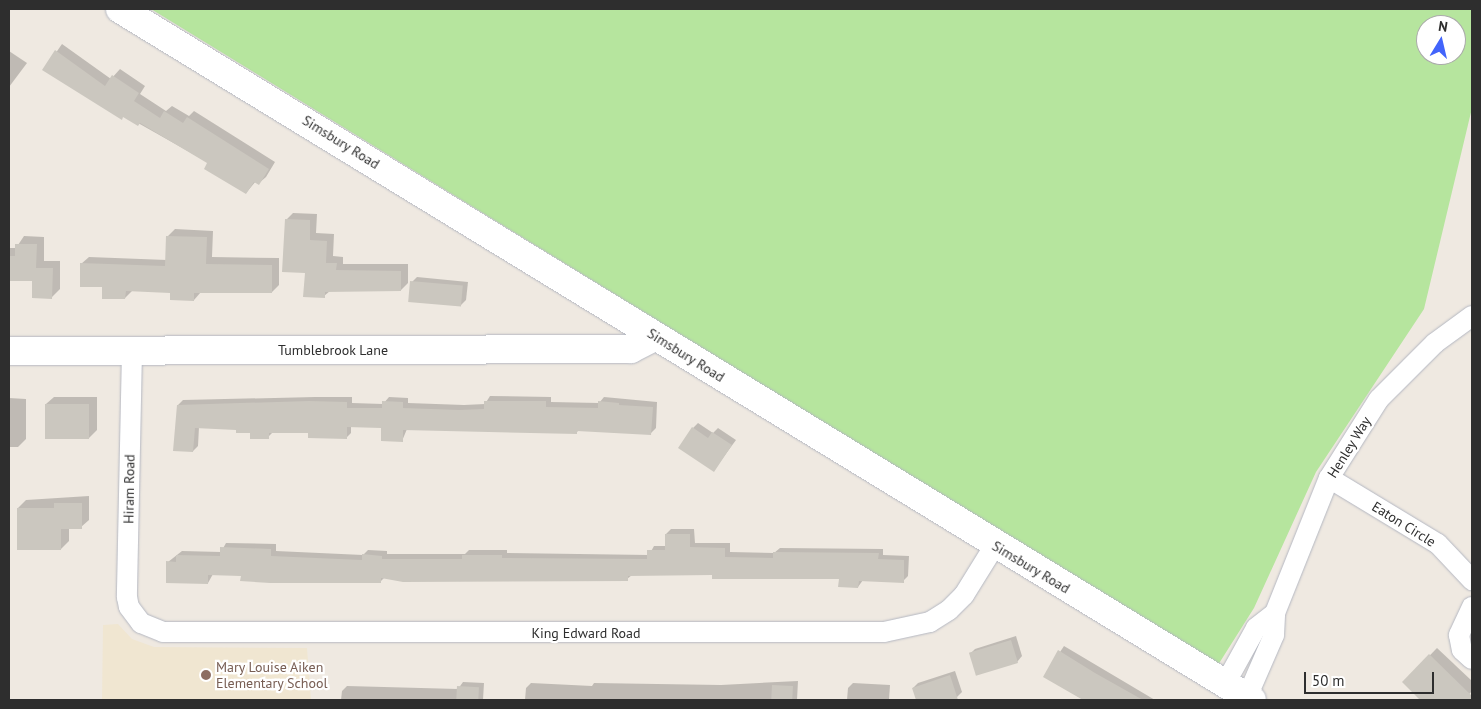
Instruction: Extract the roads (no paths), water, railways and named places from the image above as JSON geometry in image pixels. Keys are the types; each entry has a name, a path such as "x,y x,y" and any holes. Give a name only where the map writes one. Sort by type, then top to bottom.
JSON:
{"main road":[{"name":"Simsbury Road","path":"120,9 1241,694"},
{"name":"Tumblebrook Lane","path":"9,351 630,349 655,337"}],"street":[{"name":"Henley Way","path":"1241,694 1274,635 1275,613 1329,478 1379,399 1435,343 1472,316"},
{"name":"Hiram Road","path":"132,350 127,597 141,623"},
{"name":"Eaton Circle","path":"1329,478 1438,544 1472,580"},
{"name":"King Edward Road","path":"141,623 150,629 175,634 884,632 930,622 949,610 964,595 995,545"},
{"path":"1472,607 1459,635 1462,650 1472,659"}],"place":[{"name":"Mary Louise Aiken Elementary School","path":"206,675"}]}
